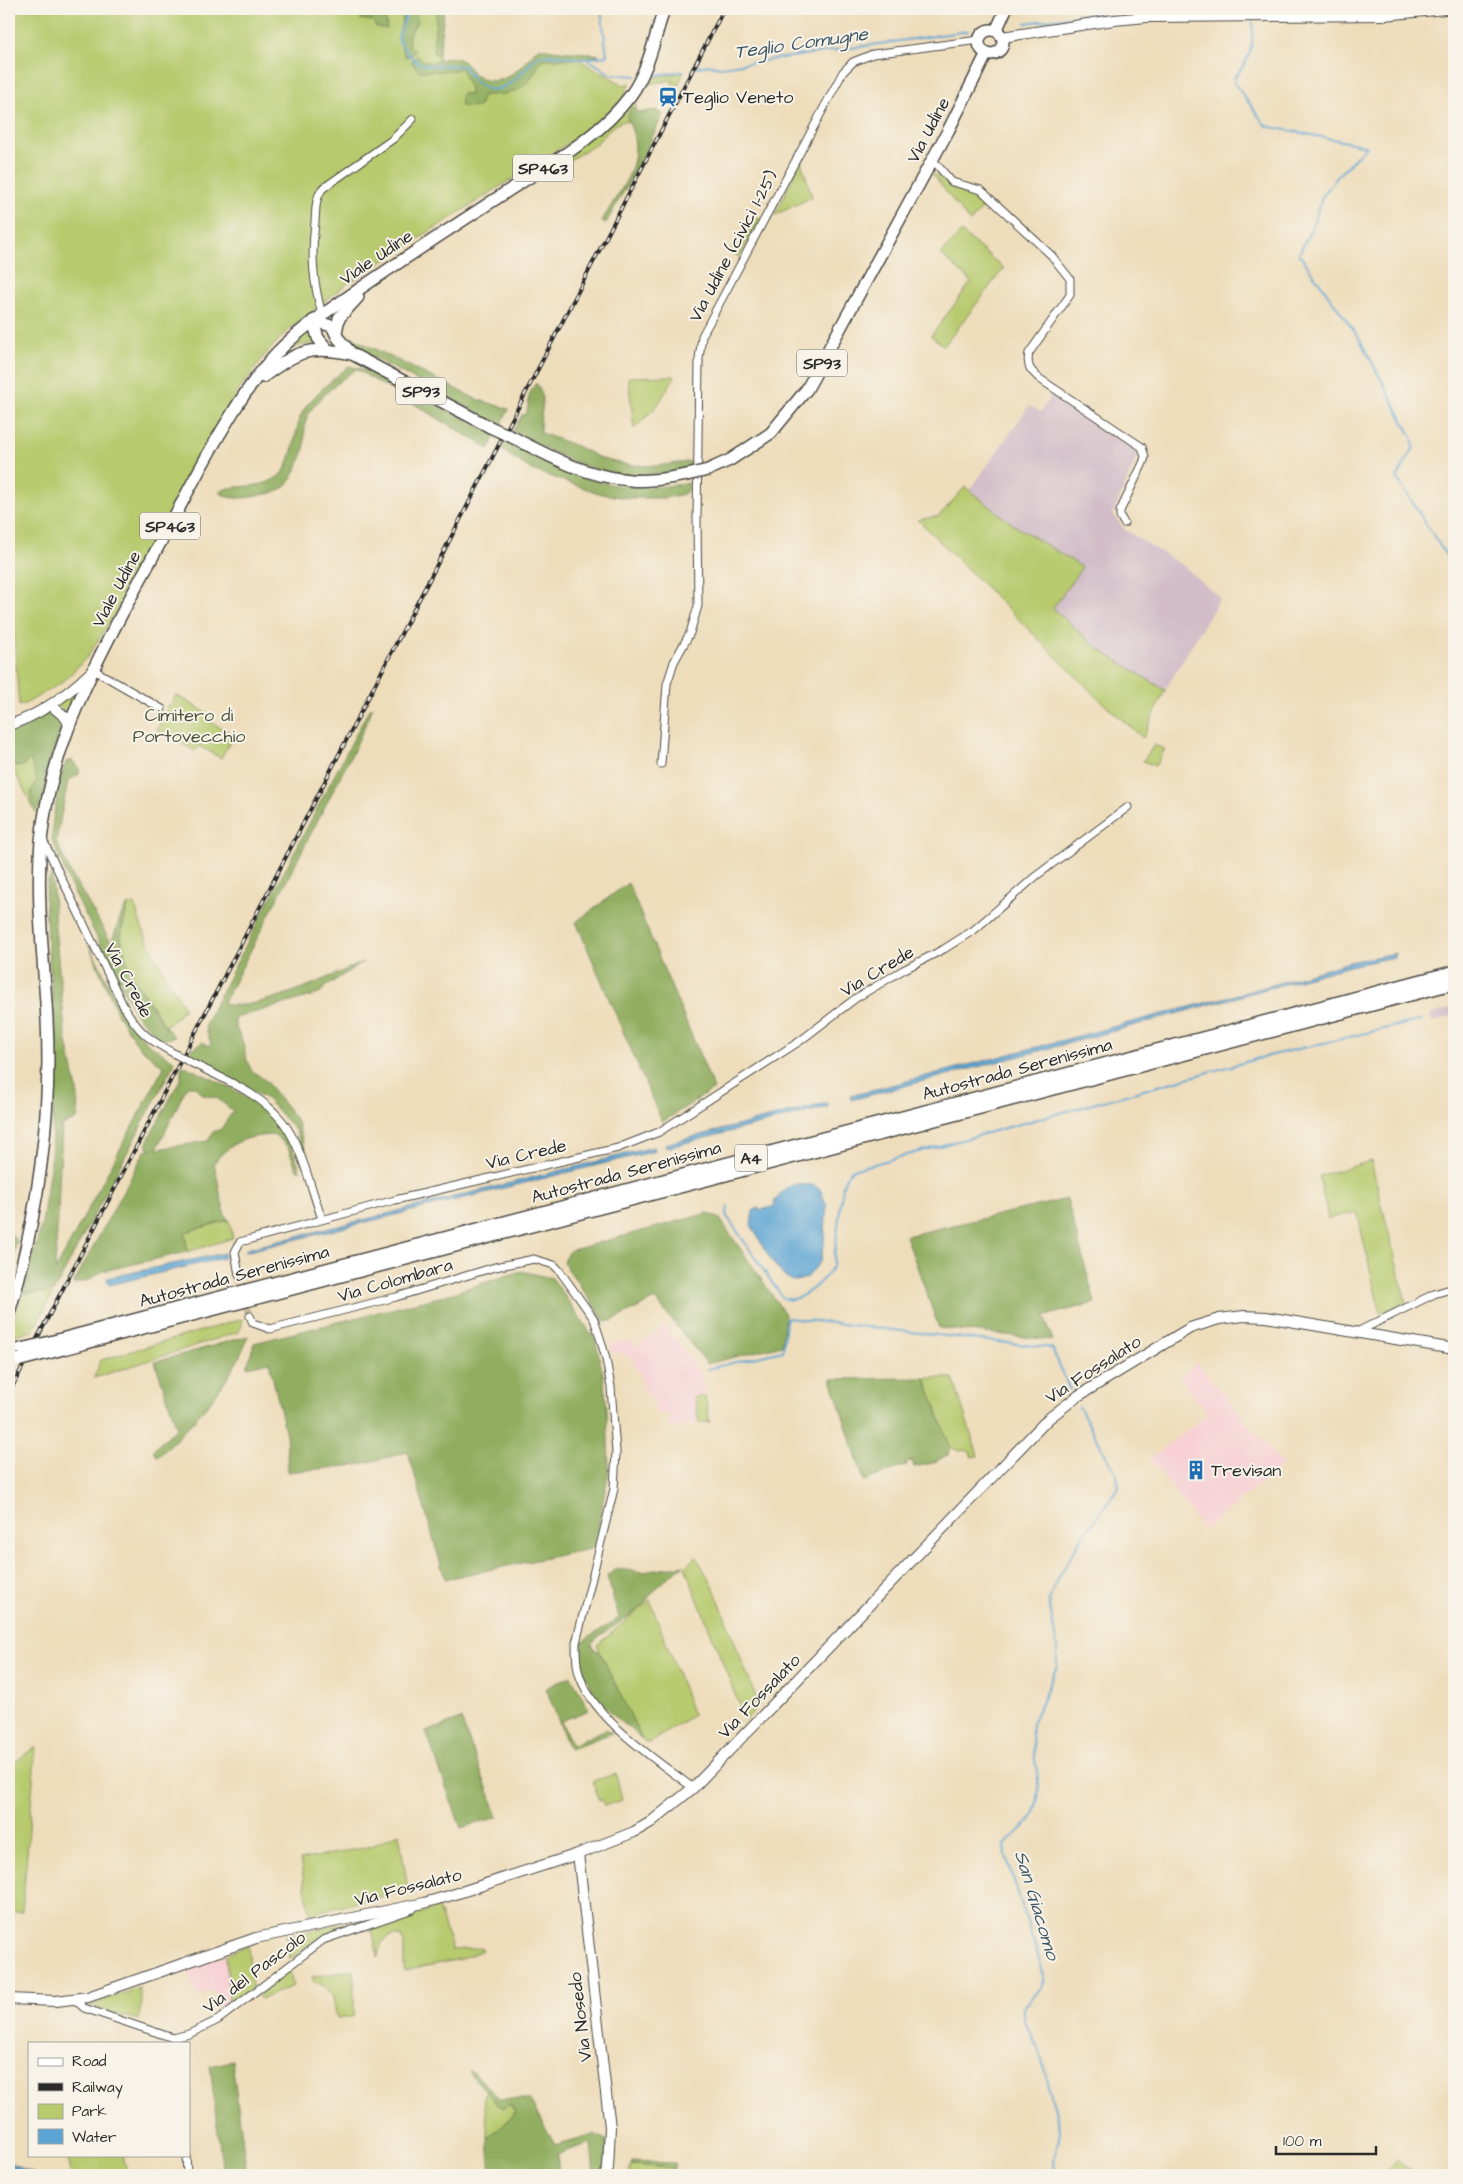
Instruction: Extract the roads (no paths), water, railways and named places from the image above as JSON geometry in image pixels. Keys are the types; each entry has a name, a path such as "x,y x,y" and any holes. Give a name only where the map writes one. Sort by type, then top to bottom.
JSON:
{"highway":[{"name":"Autostrada Serenissima","path":"15,1356 1454,972"},
{"name":"Autostrada Serenissima","path":"49,1347 1454,983"}],"main road":[{"name":"Viale Udine","path":"9,1313 21,1274 38,1192 48,1110 47,1020 38,885 41,838 47,798 69,725 118,622 226,422 274,357 318,318 384,272 563,155 610,120 634,91 664,9"},
{"name":"Via Udine","path":"352,354 490,427 555,459 590,473 631,481 657,480 708,470 730,460 771,433 787,416 807,389 932,159 987,53 994,53 1000,50 1003,44 999,34 1006,9"},
{"path":"987,53 981,48 979,40 986,31 999,34"},
{"path":"336,332 338,318 384,272"},
{"path":"318,318 318,338 327,349"},
{"name":"SP93","path":"318,318 332,326 338,338 352,354"},
{"name":"SP93","path":"252,385 278,366 299,354 327,349 352,354"}],"street":[{"path":"999,34 1138,18 1384,15 1445,9"},
{"name":"Via Udine (civici 1-25)","path":"660,764 667,684 674,662 690,633 698,606 697,520 702,336 736,276 826,102 843,72 852,62 873,54 979,40"},
{"path":"318,318 311,263 316,198 322,189 393,138 413,119"},
{"path":"932,159 952,182 981,190 1051,255 1070,279 1070,295 1029,354 1027,363 1030,370 1040,379 1142,447 1145,457 1143,463 1120,512 1124,524"},
{"path":"9,725 41,712 94,670 162,709"},
{"path":"51,704 66,718 69,725"},
{"name":"Via Crede","path":"41,838 131,1019 148,1039 243,1089 270,1109 283,1122 294,1140 322,1219 394,1200 618,1148 659,1132 800,1041 856,998 974,930 1036,876 1128,807"},
{"path":"239,1276 235,1252 240,1242 322,1219"},
{"name":"Via Colombara","path":"250,1316 253,1323 270,1329 396,1297 495,1267 534,1259 554,1265 594,1319 606,1359 615,1434 616,1474 576,1643 578,1672 587,1691 610,1720 693,1788"},
{"path":"1360,1334 1361,1330 1434,1294 1447,1290 1454,1292"},
{"name":"Via Fossalato","path":"9,1999 56,2002 75,2000 108,1992 256,1938 424,1902 578,1854 642,1827 667,1810 693,1788 1036,1430 1078,1396 1190,1328 1219,1319 1244,1316 1266,1317 1454,1349"},
{"name":"Via Nosedo","path":"578,1854 610,2127 608,2168 605,2175"},
{"name":"Via del Pascolo","path":"75,2000 84,2008 173,2040 218,2020 323,1940 346,1930 396,1916 424,1902"},
{"path":"186,2156 187,2175"}],"water":[{"path":"1396,953 1395,957 1350,966 1074,1042 851,1100 850,1096 1265,987 1349,962"},
{"path":"827,1103 828,1107 666,1148 665,1144"},
{"path":"654,1147 655,1151 245,1252 245,1250 250,1248"},
{"path":"796,1184 813,1185 820,1189 827,1206 824,1245 820,1262 807,1278 795,1281 782,1274 751,1225 753,1211 759,1207 760,1210 775,1206 774,1202 786,1188"},
{"path":"224,1253 224,1258 109,1285 107,1278"},
{"path":"9,2162 37,2175 23,2175 9,2168"}],"waterway":[{"path":"408,9 398,39 412,58 425,65 464,66 474,80 483,87 492,89 502,88 511,82 537,56 555,55 581,59 607,56 601,9"},
{"name":"Teglio Comugne","path":"1025,23 1100,13 1102,9"},
{"path":"1253,22 1250,52 1234,78 1235,84 1266,126 1367,146 1343,170 1323,195 1312,227 1299,254 1359,338 1412,438 1414,447 1397,478 1454,568"},
{"name":"Teglio Comugne","path":"697,67 710,65 721,67 968,31"},
{"name":"Teglio Comugne","path":"588,59 610,74 636,76"},
{"name":"Teglio Comugne","path":"649,76 684,71"},
{"path":"728,1207 726,1215 782,1297 795,1299 810,1290 824,1278 833,1266 843,1185 846,1177 852,1170 1264,1057 1422,1020"},
{"path":"707,1369 783,1351 786,1320 788,1318 1052,1348 1070,1390"},
{"name":"San Giacomo","path":"1056,2175 1054,2162 1060,2129 1040,2053 1023,2019 1023,2008 1042,1987 1044,1975 1006,1855 1005,1845 1029,1821 1036,1806 1038,1782 1032,1724 1057,1666 1057,1647 1049,1601 1054,1586 1079,1542 1119,1487 1116,1473 1079,1407"}],"tunnel":[{"path":"239,1275 250,1316"}],"railway":[{"path":"9,1393 724,9"}],"place":[{"name":"Teglio Veneto","path":"668,97"},
{"name":"Trevisan","path":"1196,1470"}],"park label":[{"name":"Cimitero di Portovecchio","path":"189,725"}]}
